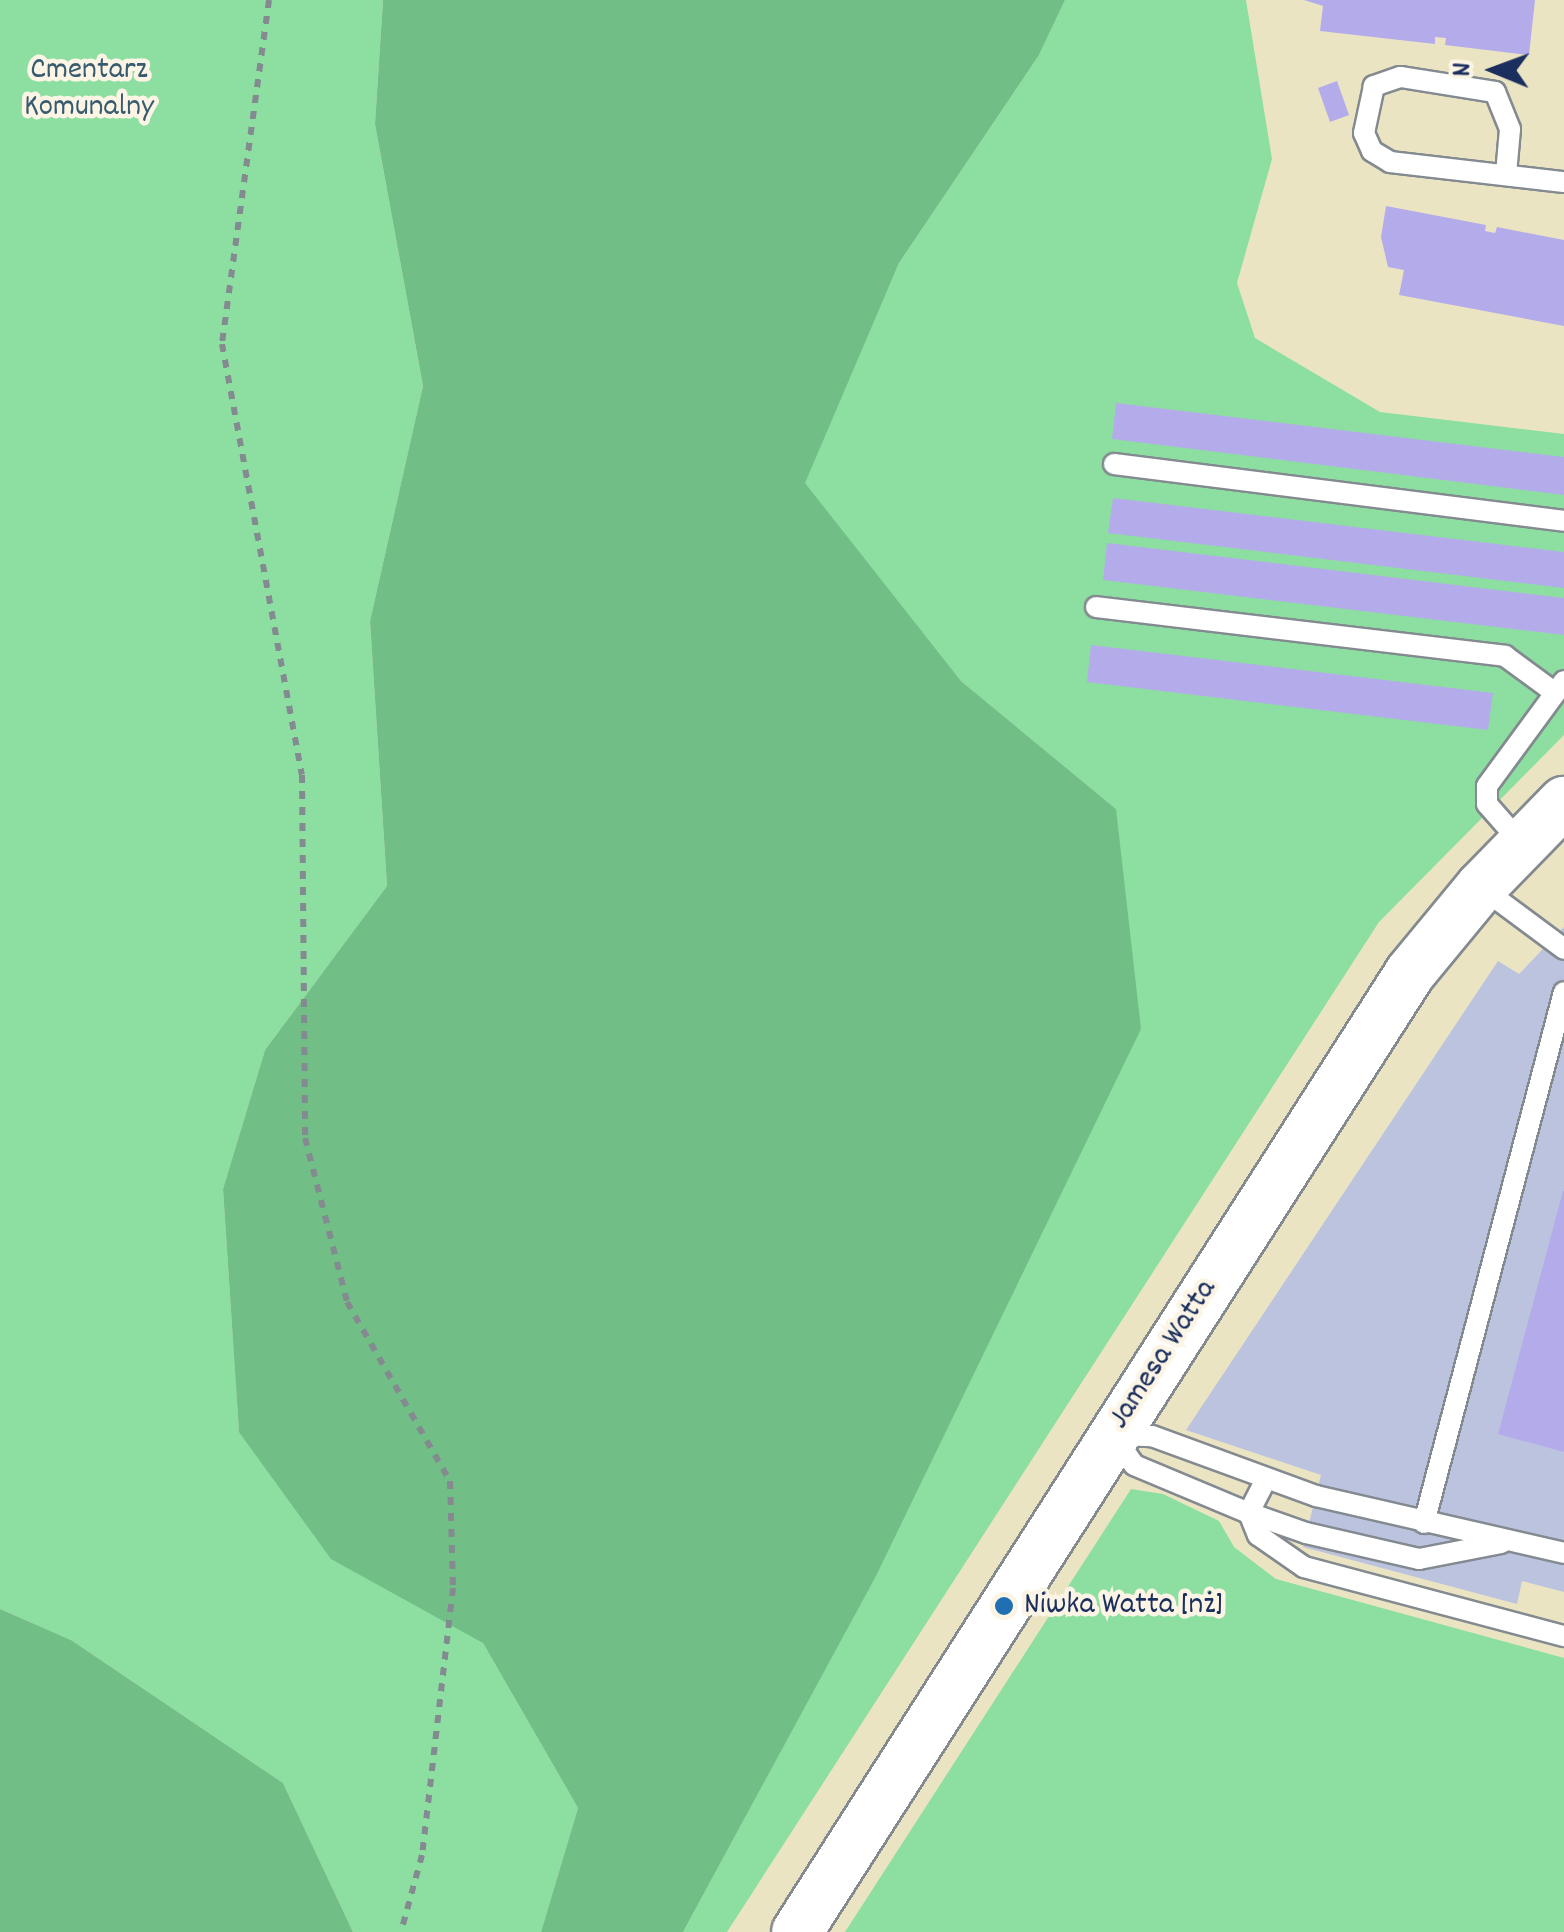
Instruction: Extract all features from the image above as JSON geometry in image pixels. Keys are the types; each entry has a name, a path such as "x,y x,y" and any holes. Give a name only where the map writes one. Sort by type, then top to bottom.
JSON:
{"street":[{"name":"Jamesa Watta","path":"797,1932 1410,973 1481,887 1564,802"}],"lane":[{"path":"1506,174 1510,130 1495,92 1400,76 1374,86 1364,133 1372,150 1390,162 1564,182"},
{"path":"1114,464 1564,521"},
{"path":"1096,607 1505,656 1559,686 1486,786 1487,804 1522,844"},
{"path":"1481,887 1564,948"},
{"path":"1424,1523 1564,992"},
{"path":"1112,1435 1152,1436 1264,1483 1564,1553"},
{"path":"1112,1435 1134,1465 1249,1513 1420,1559 1513,1540"},
{"path":"1264,1483 1249,1513 1258,1535 1304,1567 1564,1636"}],"path":[{"path":"269,0 222,344 302,775 305,1138 346,1302 450,1481 453,1588 422,1855 402,1932"}],"shaded area":[{"path":"1564,927 1564,1592 1522,1581 1517,1604 1303,1547 1321,1475 1186,1430 1498,961 1519,974"}],"green space":[{"name":"Cmentarz Komunalny","path":"0,0 383,0 375,124 423,386 370,621 387,886 265,1050 223,1189 239,1431 483,1643 578,1808 541,1932 353,1932 283,1783 71,1640 0,1609"},
{"path":"383,0 1065,0 1039,55 899,263 805,483 961,681 1116,809 1141,1029 876,1576 683,1932 541,1932 578,1808 483,1643 331,1559 239,1432 223,1189 265,1050 387,886 370,621 423,386 375,124"},
{"path":"1065,0 1246,0 1272,159 1237,283 1255,338 1380,412 1564,434 1564,735 1379,922 727,1932 683,1932 876,1575 1009,1301 1116,809 961,681 804,483 899,263 1039,55"},
{"path":"1131,1489 1163,1494 1219,1521 1234,1547 1276,1579 1564,1658 1564,1932 845,1932"},
{"path":"0,1609 71,1640 283,1783 353,1932 0,1932"}],"building":[{"path":"1304,0 1535,0 1529,55 1445,45 1446,38 1435,37 1435,44 1320,31 1323,6"},
{"path":"1337,81 1349,115 1330,122 1318,88"},
{"path":"1386,206 1486,225 1485,231 1495,233 1497,227 1564,240 1564,326 1399,295 1404,270 1388,267 1381,237"},
{"path":"1116,403 1564,457 1564,495 1112,439"},
{"path":"1113,498 1564,552 1564,588 1108,533"},
{"path":"1107,543 1564,598 1564,635 1103,580"},
{"path":"1091,645 1493,693 1488,730 1087,682"},
{"path":"1564,1191 1564,1452 1498,1434"}],"place":[{"name":"Niwka Watta [nż]","path":"1004,1606"}]}
